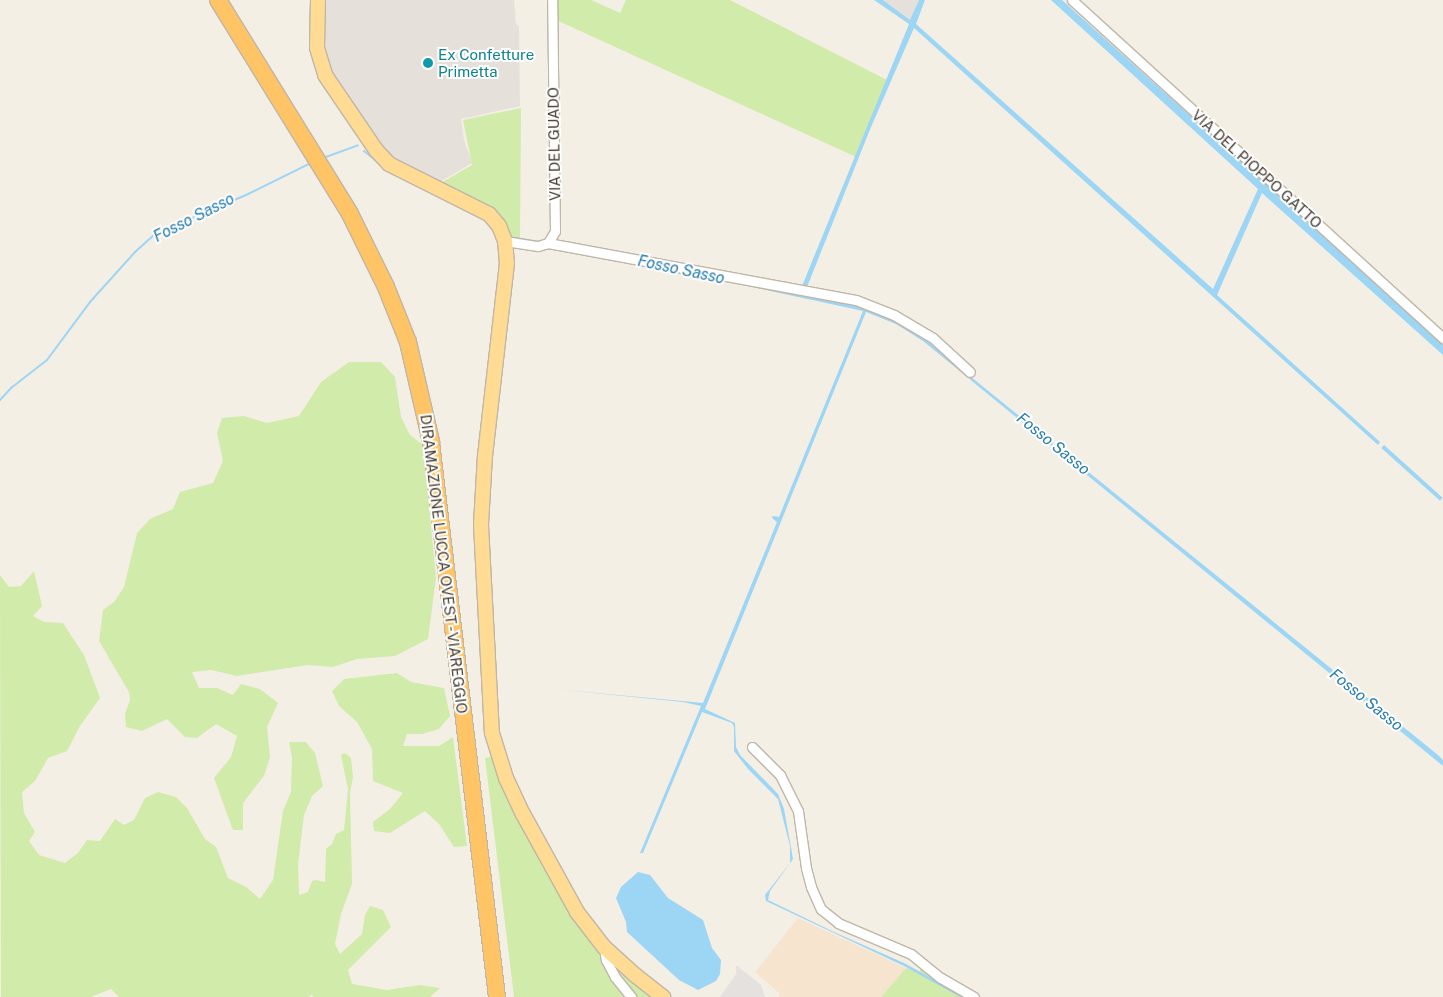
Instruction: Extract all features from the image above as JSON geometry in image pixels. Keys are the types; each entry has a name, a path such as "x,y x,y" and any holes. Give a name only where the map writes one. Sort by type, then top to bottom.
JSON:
{"highway":[{"name":"DIRAMAZIONE LUCCA OVEST - VIAREGGIO","path":"218,0 350,214 390,283"},
{"name":"DIRAMAZIONE LUCCA OVEST - VIAREGGIO","path":"230,0 361,212 390,283 436,439 502,989"}],"main road":[{"path":"318,0 317,48 325,75 376,150 389,164 489,214 498,226 505,241 507,263 485,456 481,525 492,733 506,778 523,814 577,912 604,946 635,975 663,997"}],"street":[{"name":"VIA DEL GUADO","path":"548,243 554,232 552,0"},
{"name":"VIA DEL PIOPPO GATTO","path":"1072,0 1443,338"},
{"path":"505,241 538,246 548,243 856,300 894,315 933,338 970,372"},
{"path":"752,747 780,775 798,811 806,868 811,887 821,909 838,923 911,954 941,978 974,997"},
{"path":"604,946 606,960 615,977 631,997"}],"shaded area":[{"path":"320,0 514,0 516,24 519,26 520,106 461,119 464,140 472,163 438,183 393,160 342,98 319,49"},
{"path":"883,0 919,0 911,21"},
{"path":"798,918 906,968 881,997 779,997 780,994 755,972"},
{"path":"736,965 761,985 765,997 720,997 736,974"}],"green space":[{"path":"554,0 591,0 620,13 626,0 730,0 887,80 856,157 554,19"},
{"path":"521,108 520,240 511,240 439,184 472,165 463,120"},
{"path":"349,362 381,362 395,377 401,417 410,435 423,445 436,578 428,639 395,656 357,659 333,667 308,665 237,676 211,670 192,672 199,688 217,688 233,695 241,684 260,689 278,703 267,727 270,757 264,776 243,803 243,830 233,830 214,778 231,757 237,736 216,724 197,738 185,737 167,719 142,731 126,727 125,714 130,700 129,692 99,641 103,610 114,602 124,587 137,533 150,519 173,509 180,492 213,483 223,461 217,433 222,418 244,416 267,423 299,416 321,382"},
{"path":"34,571 42,606 33,616 44,622 63,623 84,655 100,698 80,726 67,751 48,758 35,781 22,792 24,813 35,832 29,841 39,855 65,863 78,853 87,840 100,841 115,819 124,825 134,820 145,798 158,792 176,797 187,808 205,839 216,847 228,878 246,887 260,899 273,880 283,811 291,792 292,757 289,742 306,742 315,753 323,786 312,796 304,815 298,865 299,895 308,892 312,881 325,882 326,849 332,844 336,834 344,830 348,789 341,755 345,753 351,758 353,777 350,793 352,884 341,914 335,944 340,954 362,934 365,915 370,906 383,910 391,927 348,970 352,984 387,990 420,985 440,988 430,997 314,997 312,995 308,997 119,997 111,989 91,997 1,997 0,575 9,587 21,586"},
{"path":"397,673 411,682 444,688 450,716 439,729 422,734 407,734 403,746 439,746 453,737 467,846 454,847 439,824 425,811 390,833 374,831 373,822 390,809 403,793 373,781 372,749 357,722 339,706 332,691 344,679"},
{"path":"499,755 577,912 663,997 514,997 485,758"},
{"path":"920,962 975,997 881,997 906,968 920,973"}],"water":[{"path":"874,0 883,0 910,20 919,0 925,0 916,24 1213,289 1258,189 1051,0 1062,0 1443,344 1443,355 1262,193 1217,295 1380,442 1378,445 914,28 871,127 807,287 802,286 909,24"},
{"path":"689,273 857,305 899,323 928,342 1438,755 1443,760 1443,766 923,341 896,324 866,312 705,709 735,723 736,747 740,755 778,794 784,809 793,859 770,891 768,900 904,963 966,997 960,997 904,966 766,901 765,895 790,863 790,846 778,799 748,769 734,751 734,727 732,723 702,712 643,853 640,853 701,706 683,702 554,689 703,703 777,522 772,518 773,516 779,517 863,311"},
{"path":"1384,445 1443,498 1440,501 1381,448"},
{"path":"638,872 650,875 668,898 703,920 712,948 721,960 720,974 716,981 698,990 679,980 627,932 626,922 616,898 621,887"}],"waterway":[{"name":"Fosso Sasso","path":"323,158 358,145"},
{"name":"Fosso Sasso","path":"364,151 381,165"},
{"name":"Fosso Sasso","path":"0,400 11,388 47,360 90,302 135,252 155,234 246,195 311,163"},
{"name":"Fosso Sasso","path":"509,237 539,242"},
{"name":"Fosso Sasso","path":"753,286 812,299"}],"place":[{"name":"Ex Confetture Primetta","path":"428,63"}]}
